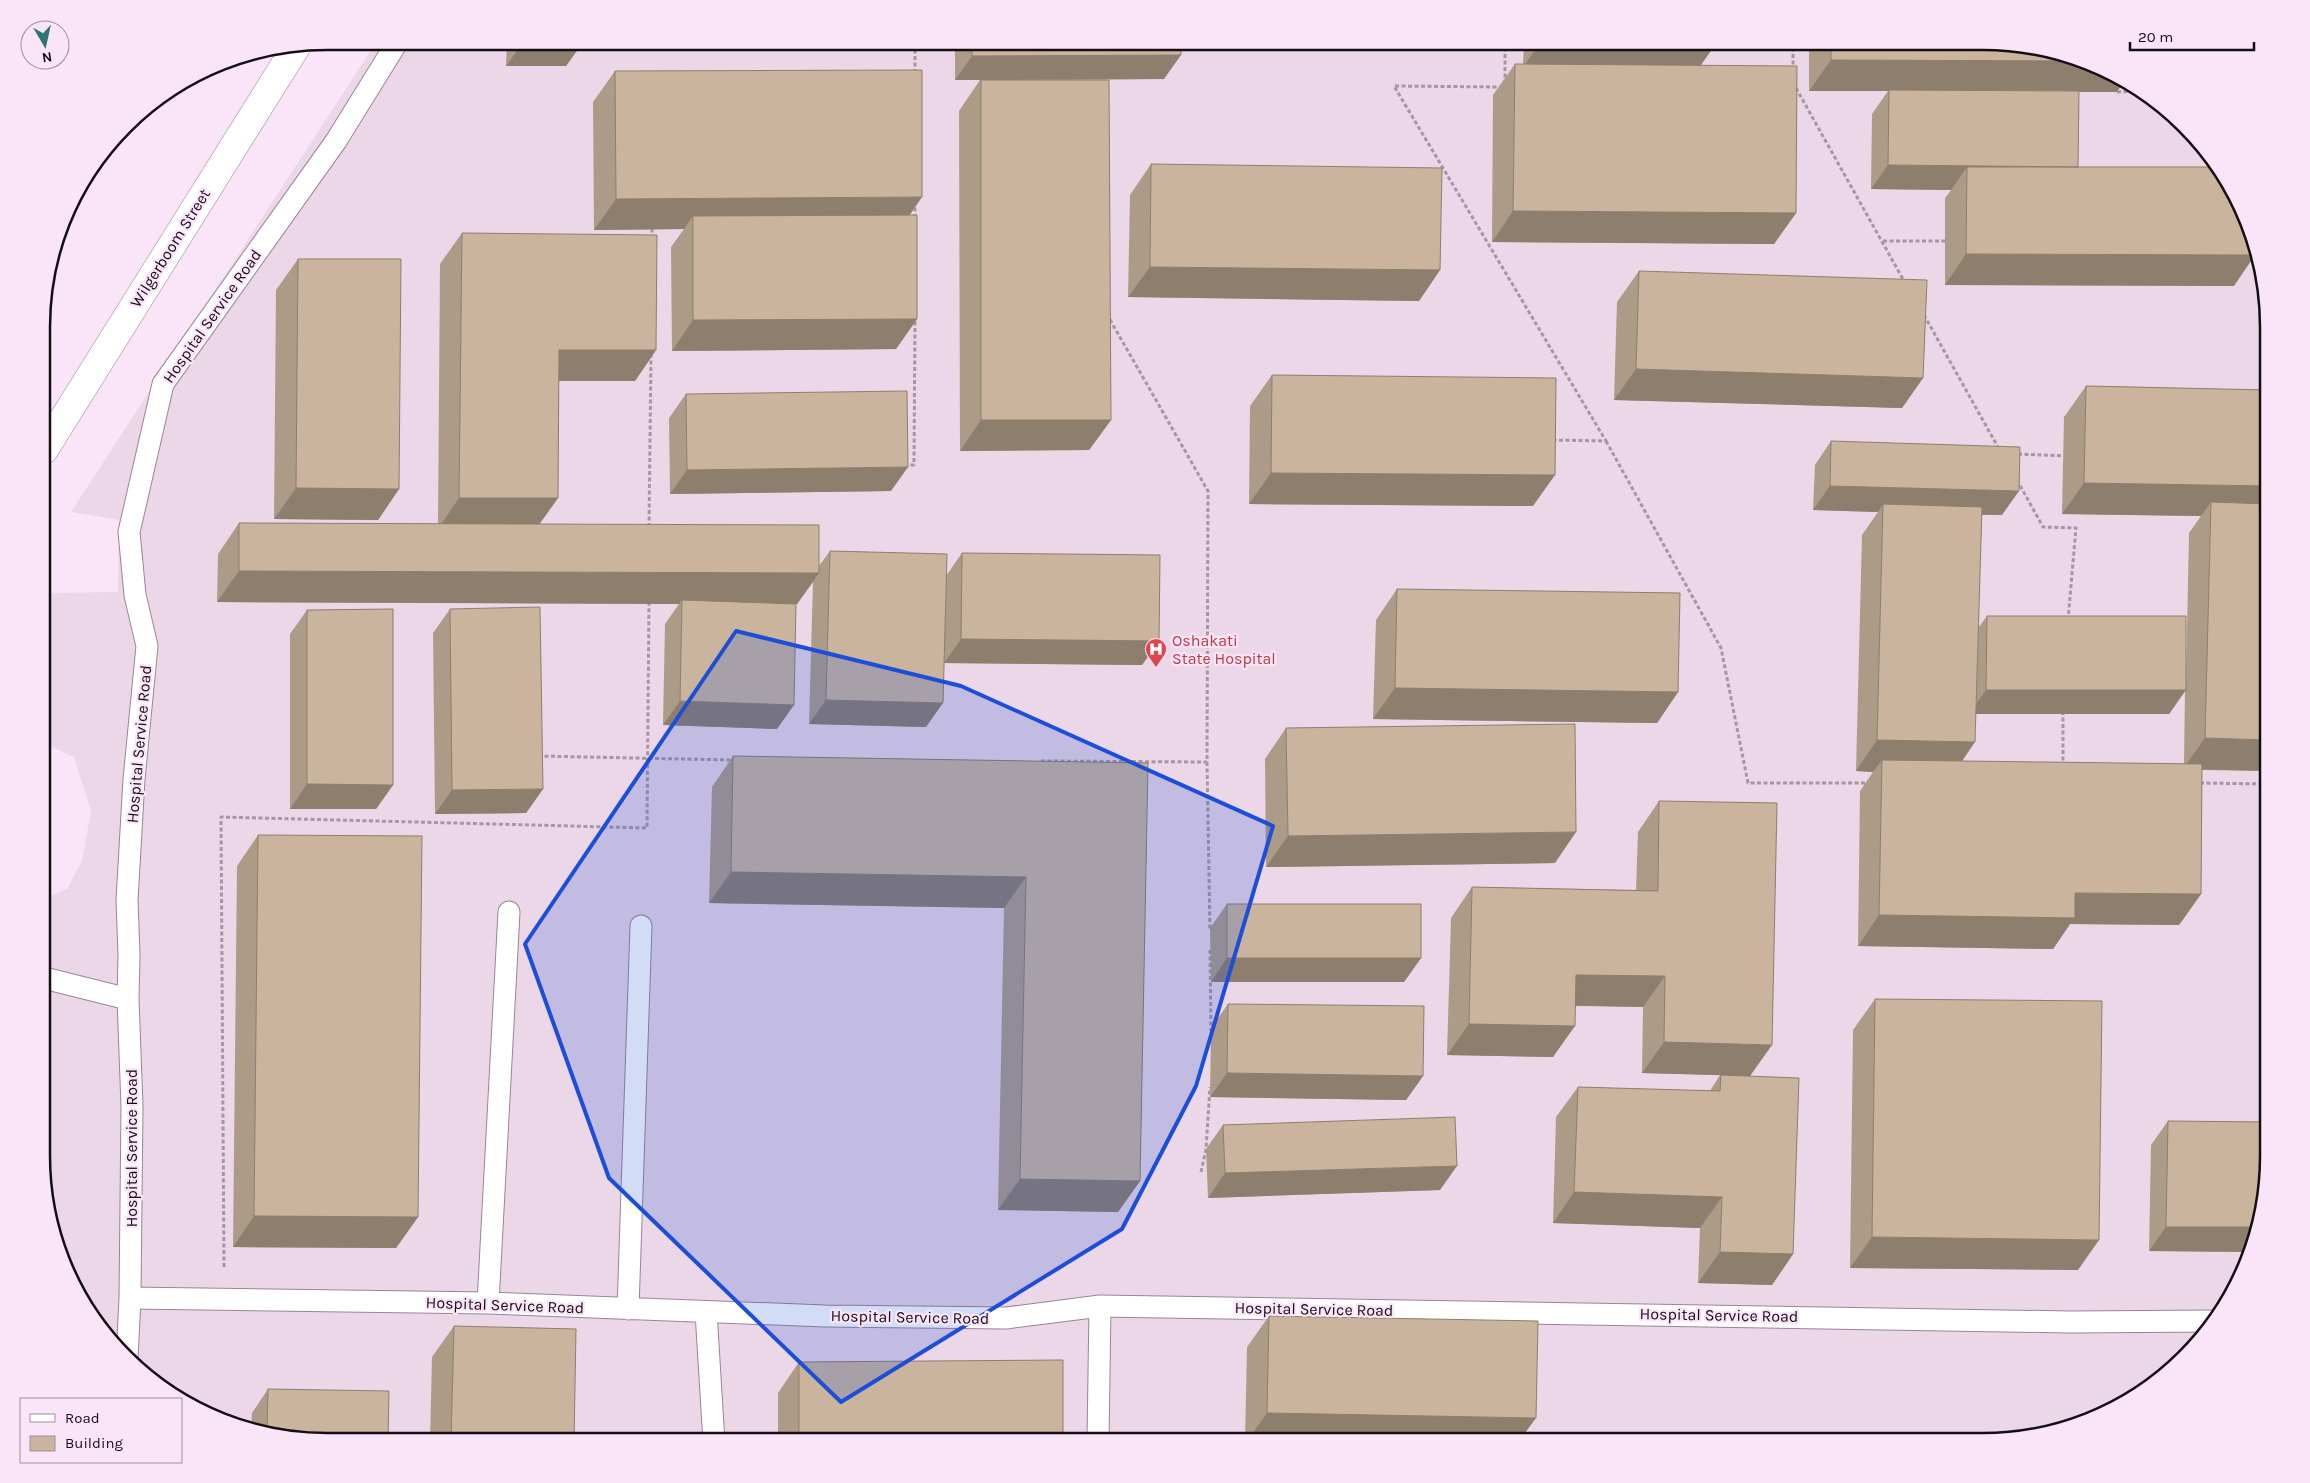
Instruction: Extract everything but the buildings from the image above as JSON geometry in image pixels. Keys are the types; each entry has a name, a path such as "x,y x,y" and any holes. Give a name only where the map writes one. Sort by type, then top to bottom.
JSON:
{"street":[{"name":"Wilgerboom Street","path":"50,440 293,52"}],"lane":[{"name":"Hospital Service Road","path":"392,50 336,141 163,384 129,532 135,595 147,646 132,806 127,900 132,1106 130,1298 488,1303 825,1316 1006,1318 1100,1306 2061,1321 2206,1321"},
{"path":"488,1303 509,912"},
{"path":"628,1309 641,926"},
{"path":"50,979 128,998"},
{"path":"127,1348 130,1298"},
{"path":"1098,1433 1100,1306"},
{"path":"706,1312 713,1433"}],"path":[{"path":"915,78 916,50"},
{"path":"1505,50 1506,86 1394,86 1606,442 1721,648 1748,783 1876,783"},
{"path":"1793,50 1793,76"},
{"path":"1793,85 1906,284"},
{"path":"2116,92 2129,92"},
{"path":"915,197 915,227"},
{"path":"652,229 652,248"},
{"path":"1882,241 1945,241"},
{"path":"1920,309 2002,454"},
{"path":"1108,315 1208,490 1210,937"},
{"path":"898,464 914,465 915,316"},
{"path":"649,534 651,347"},
{"path":"1543,440 1606,442"},
{"path":"2011,454 2073,456"},
{"path":"2016,478 2044,527 2076,528 2068,622"},
{"path":"225,1298 221,817 647,828 649,593"},
{"path":"2063,705 2063,773"},
{"path":"535,756 648,760 738,760"},
{"path":"1038,761 1208,762"},
{"path":"2190,783 2260,784"},
{"path":"1210,946 1211,1038"},
{"path":"1201,1172 1206,1149 1210,1078"}],"highlighted area":[{"path":"736,631 961,686 1273,826 1196,1086 1122,1229 841,1402 609,1178 525,944"}],"shaded area":[{"name":"Oshakati State Hospital","path":"371,50 1983,50 2020,52 2055,59 2089,71 2122,87 2152,107 2191,144 2223,188 2239,221 2251,255 2258,290 2260,327 2260,1156 2258,1193 2251,1228 2239,1262 2223,1295 2203,1325 2166,1364 2122,1396 2089,1412 2055,1424 2020,1431 1983,1433 327,1433 290,1431 255,1424 221,1412 188,1396 158,1376 131,1352 107,1325 87,1295 71,1262 55,1210 50,1156 50,896 67,889 82,861 91,811 74,757 50,746 50,593 118,592 119,520 71,512"}],"place":[{"name":"Oshakati State Hospital","path":"1156,668"}]}
